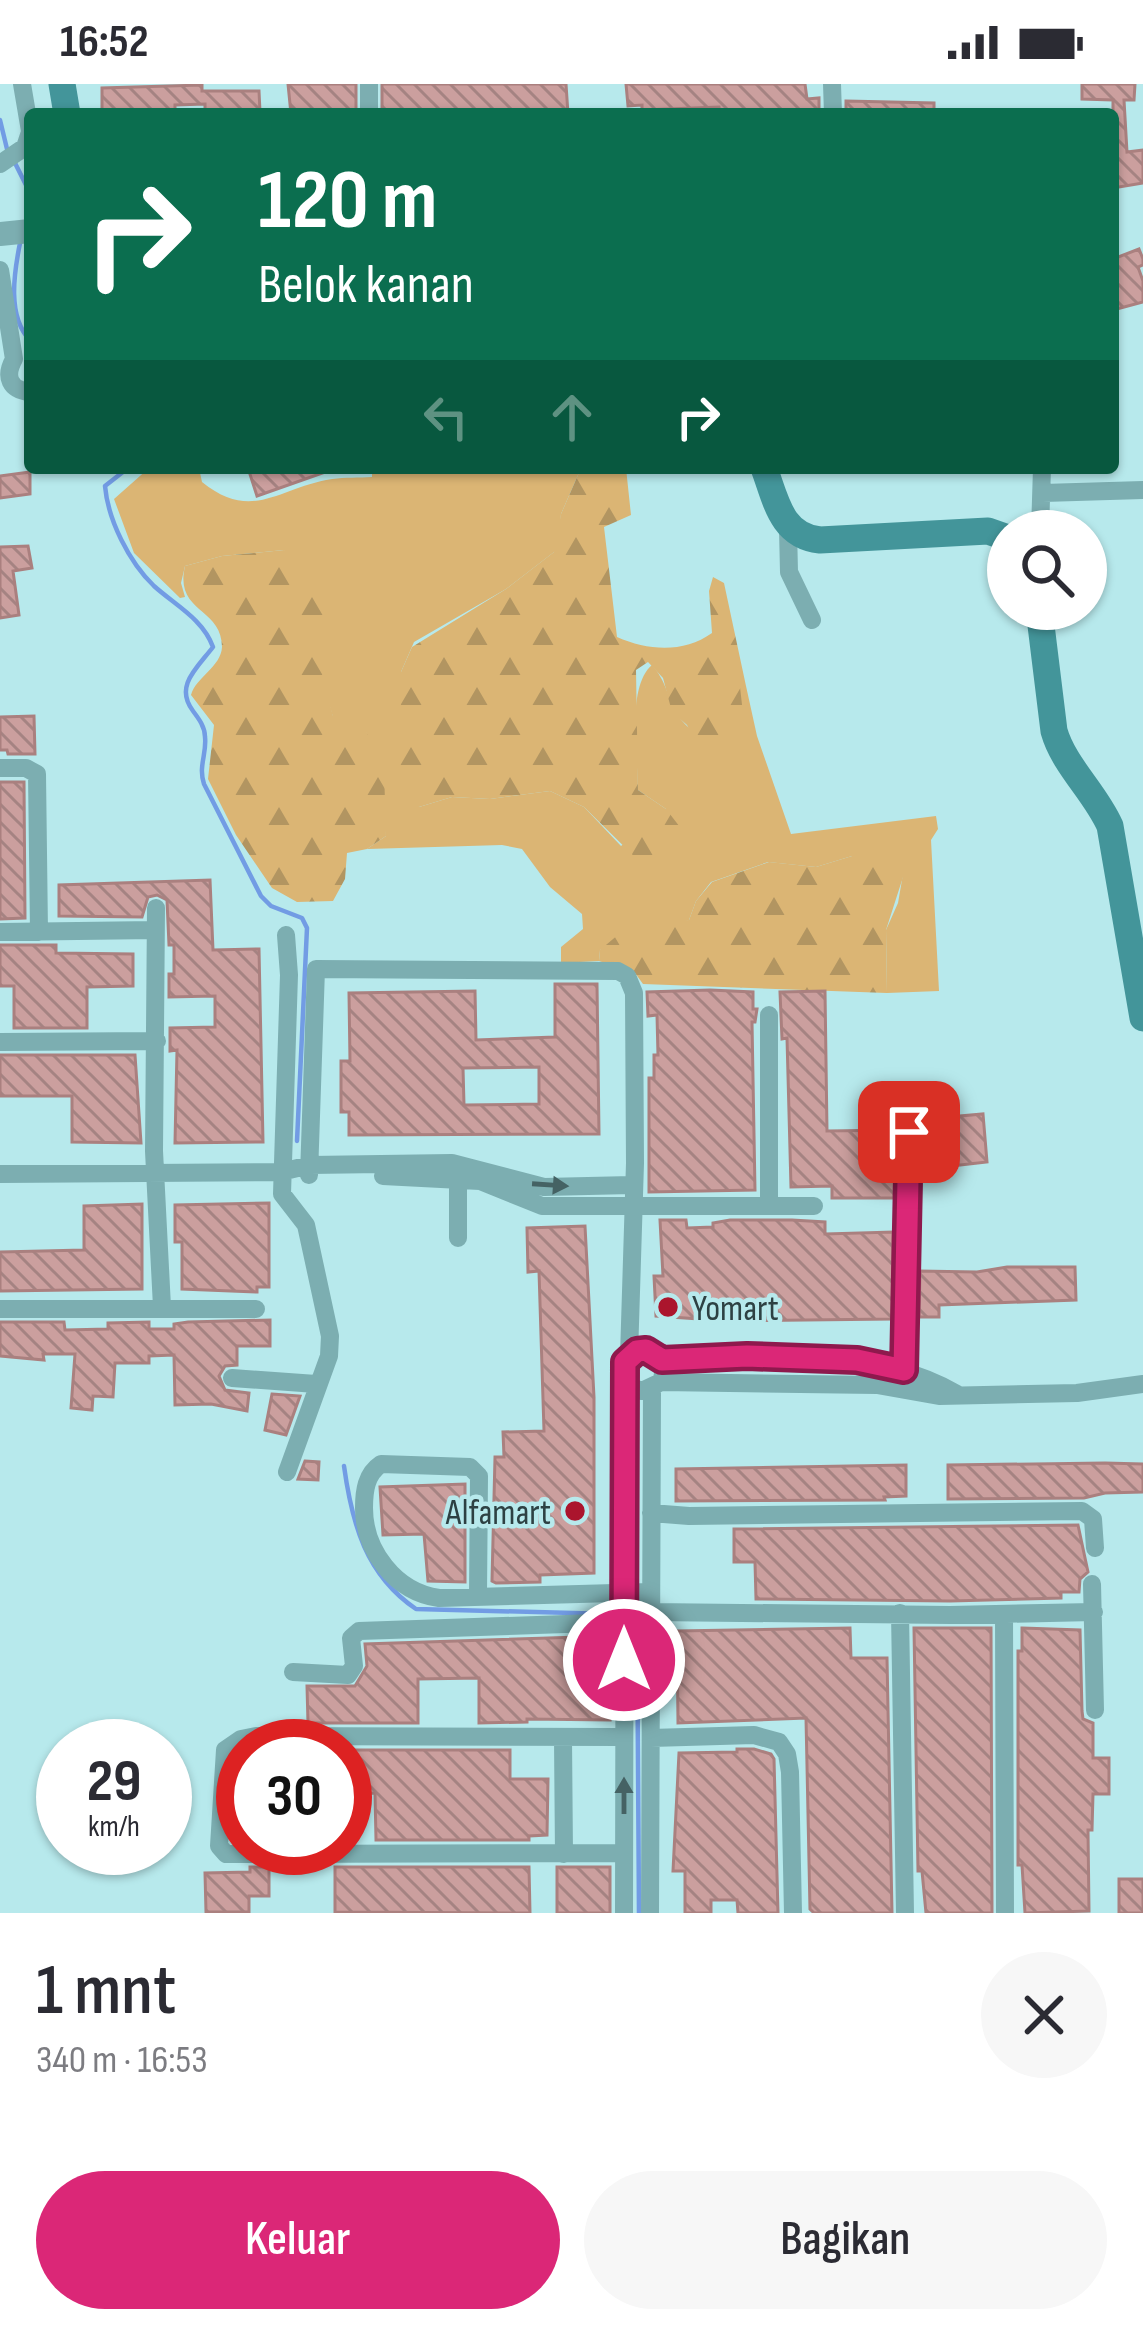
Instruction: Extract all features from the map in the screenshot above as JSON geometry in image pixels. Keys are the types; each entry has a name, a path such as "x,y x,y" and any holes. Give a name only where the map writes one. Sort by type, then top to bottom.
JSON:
{"main road":[{"path":"766,474 788,529 802,538 987,532"},
{"path":"1042,630 1058,746 1099,800 1110,826 1143,1018"}],"street":[{"path":"3,163 24,141"},
{"path":"0,270 22,357 8,370 10,382 24,391"},
{"path":"1042,474 1042,510"},
{"path":"1043,493 1143,490"},
{"path":"788,529 789,572 812,620"},
{"path":"0,768 30,768 38,774 39,932"},
{"path":"156,908 155,1172 161,1307"},
{"path":"0,932 155,931"},
{"path":"286,935 303,972 298,1171 282,1195 306,1225 330,1336 329,1356 287,1472"},
{"path":"303,972 618,971 627,976 634,993 629,1356 623,1370 651,1738 650,1913"},
{"path":"298,1171 303,972"},
{"path":"769,1016 769,1205"},
{"path":"0,1042 157,1042"},
{"path":"904,1379 909,1132"},
{"path":"298,1171 452,1162 544,1187 632,1185"},
{"path":"0,1174 298,1171 458,1177 542,1206 814,1206"},
{"path":"458,1177 458,1238"},
{"path":"0,1309 256,1309"},
{"path":"629,1356 646,1350 662,1360 747,1356 857,1360 957,1394 1077,1393 1143,1384"},
{"path":"624,1913 624,1622 640,1596 651,1513 657,1386 665,1367 662,1360"},
{"path":"232,1378 316,1384"},
{"path":"625,1378 641,1391 657,1386 904,1379"},
{"path":"478,1595 479,1476 470,1467 381,1464 371,1471 364,1494 364,1533 371,1551 421,1595 640,1596 900,1613 1094,1612"},
{"path":"651,1513 1082,1511 1093,1519 1095,1548"},
{"path":"1092,1584 1095,1710"},
{"path":"900,1613 905,1913"},
{"path":"1004,1614 1005,1913"},
{"path":"293,1672 348,1675 354,1666 351,1638 359,1630 624,1622"},
{"path":"651,1738 754,1736 778,1742 787,1754 790,1772 793,1913"},
{"path":"624,1737 241,1739 226,1750 219,1846 226,1854 624,1853"},
{"path":"563,1739 564,1854"}],"green space":[{"path":"142,474 200,474 202,482 220,494 252,501 313,483 372,474 578,474 561,514 558,549 506,589 414,642 401,672 419,807 452,797 490,799 550,791 584,807 621,846 666,809 638,790 636,706 644,675 652,665 689,728 746,686 757,736 791,834 936,816 938,829 931,840 939,991 887,993 886,930 898,903 903,874 852,856 816,867 768,862 711,882 689,920 600,950 599,961 561,963 561,947 583,929 582,914 550,887 522,849 502,845 367,849 386,836 366,732 333,717 284,550 222,556 185,566 181,583 185,597 180,598 134,553 114,499"},
{"path":"578,474 627,474 631,515 604,527 617,637 666,648 701,639 712,633 709,591 713,577 724,583 746,686 740,687 745,731 734,748 718,760 698,749 687,725 672,712 663,678 648,662 636,670 638,790 666,809 683,831 677,860 647,869 584,807 550,791 490,799 452,797 419,807 404,800 401,672 412,647 506,589 554,552 561,514"},
{"path":"284,550 311,570 328,596 332,626 318,657 333,716 366,731 384,768 386,836 367,849 347,853 345,879 333,901 297,902 272,888 236,835 208,779 214,725 191,695 222,647 215,624 186,593 185,566 222,556"},
{"path":"852,856 886,856 904,874 886,930 887,993 643,984 635,973 599,961 600,950 632,923 689,920 696,901 712,882 769,862 816,867"}],"building":[{"path":"288,84 356,84 356,108 290,108"},
{"path":"382,84 566,84 568,108 382,108"},
{"path":"626,84 805,84 807,99 819,98 819,108 628,106"},
{"path":"1082,84 1135,84 1134,100 1124,100 1127,152 1143,150 1143,183 1119,187 1119,108 1113,108 1113,100 1082,99"},
{"path":"202,85 202,91 259,91 260,108 205,108 205,104 102,108 102,88"},
{"path":"846,101 934,103 934,108 846,108"},
{"path":"1139,249 1143,302 1119,308 1119,257"},
{"path":"30,474 30,494 0,498 0,476"},
{"path":"250,474 320,474 257,496"},
{"path":"28,546 32,568 13,571 19,615 0,618 0,547"},
{"path":"34,716 35,754 0,750 0,717"},
{"path":"0,782 24,782 25,918 0,919"},
{"path":"210,880 213,950 259,949 263,1142 175,1143 177,1050 170,1051 170,1028 215,1027 215,996 169,997 174,945 169,945 167,900 148,897 142,917 59,916 59,885"},
{"path":"0,945 56,945 56,953 133,954 133,986 87,987 87,1028 14,1028 14,986 0,986"},
{"path":"555,984 597,984 599,1134 349,1135 349,1112 341,1112 341,1061 350,1061 349,993 475,991 476,1040 555,1037","holes":["539,1067 539,1104 464,1105 463,1068"]},
{"path":"825,991 827,1131 896,1130 894,1198 832,1198 832,1186 791,1187 787,1038 782,1039 780,992"},
{"path":"647,992 753,992 753,1009 757,1009 752,1022 755,1190 649,1192 649,1078 654,1078 654,1055 658,1055 657,1015 648,1016"},
{"path":"0,1055 135,1055 141,1143 72,1142 72,1096 0,1096"},
{"path":"983,1114 987,1162 951,1166 949,1139 922,1141 915,1120"},
{"path":"269,1203 269,1287 257,1287 257,1292 182,1289 182,1242 175,1242 175,1205"},
{"path":"142,1204 142,1289 0,1291 0,1252 84,1250 84,1206"},
{"path":"660,1220 686,1220 687,1228 713,1227 713,1223 730,1220 792,1220 825,1222 825,1234 893,1232 892,1319 729,1321 656,1316 654,1276 663,1276"},
{"path":"585,1226 594,1397 594,1573 496,1583 492,1581 495,1457 504,1457 503,1432 544,1431 539,1271 528,1272 527,1228"},
{"path":"1075,1267 1076,1300 939,1305 939,1317 919,1317 920,1271 977,1272"},
{"path":"270,1320 270,1346 237,1346 237,1365 225,1366 219,1376 225,1390 249,1393 247,1411 211,1404 175,1405 174,1355 149,1356 149,1363 115,1363 113,1397 93,1396 92,1410 71,1408 75,1354 43,1354 44,1360 0,1356 0,1322 64,1322 65,1330 108,1329 108,1323 149,1322 149,1329 174,1329 174,1324 188,1322"},
{"path":"272,1394 300,1396 286,1435 265,1430"},
{"path":"305,1461 319,1462 318,1480 298,1479"},
{"path":"1143,1464 1143,1492 1084,1498 948,1499 948,1465"},
{"path":"906,1465 906,1496 885,1500 676,1501 676,1469"},
{"path":"465,1484 465,1582 428,1581 424,1534 383,1535 380,1487"},
{"path":"1078,1525 1088,1572 1080,1579 1079,1592 1061,1592 1061,1598 756,1599 755,1562 734,1562 734,1529"},
{"path":"850,1628 851,1658 887,1658 892,1913 814,1913 810,1909 806,1718 678,1723 677,1631"},
{"path":"914,1628 991,1628 992,1913 926,1913 922,1871 918,1871"},
{"path":"1022,1628 1080,1630 1083,1719 1093,1723 1093,1758 1109,1758 1109,1794 1093,1794 1092,1830 1088,1830 1089,1911 1025,1913 1022,1865 1018,1865 1018,1651 1022,1651"},
{"path":"611,1636 611,1668 605,1668 610,1720 479,1723 479,1678 418,1679 418,1723 308,1719 307,1686 355,1686 367,1666 365,1644"},
{"path":"754,1749 774,1759 778,1913 738,1913 737,1900 711,1900 711,1913 685,1913 685,1871 673,1871 679,1753"},
{"path":"372,1750 510,1750 510,1779 548,1779 547,1835 529,1836 529,1840 376,1840"},
{"path":"372,1867 529,1867 530,1913 335,1912 335,1875 372,1875"},
{"path":"557,1867 610,1867 610,1913 557,1913"},
{"path":"205,1873 269,1875 269,1896 249,1896 249,1912 206,1912"},
{"path":"1119,1879 1143,1879 1143,1913 1119,1913"}],"waterway":[{"path":"0,120 7,149"},
{"path":"13,159 24,181"},
{"path":"20,243 15,307 24,331"},
{"path":"120,474 105,486 121,540 145,576 195,620 213,647 190,678 186,693 205,733 204,784 261,896 271,906 302,918 307,928 297,1141"},
{"path":"344,1466 364,1547 385,1580 416,1609 610,1614"},
{"path":"634,1613 639,1913"}],"place":[{"name":"Yomart","path":"668,1307"},
{"name":"Alfamart","path":"575,1511"}],"route":[{"path":"624,1660 625,1362 646,1350 662,1360 747,1356 857,1360 904,1370 909,1132"}]}
